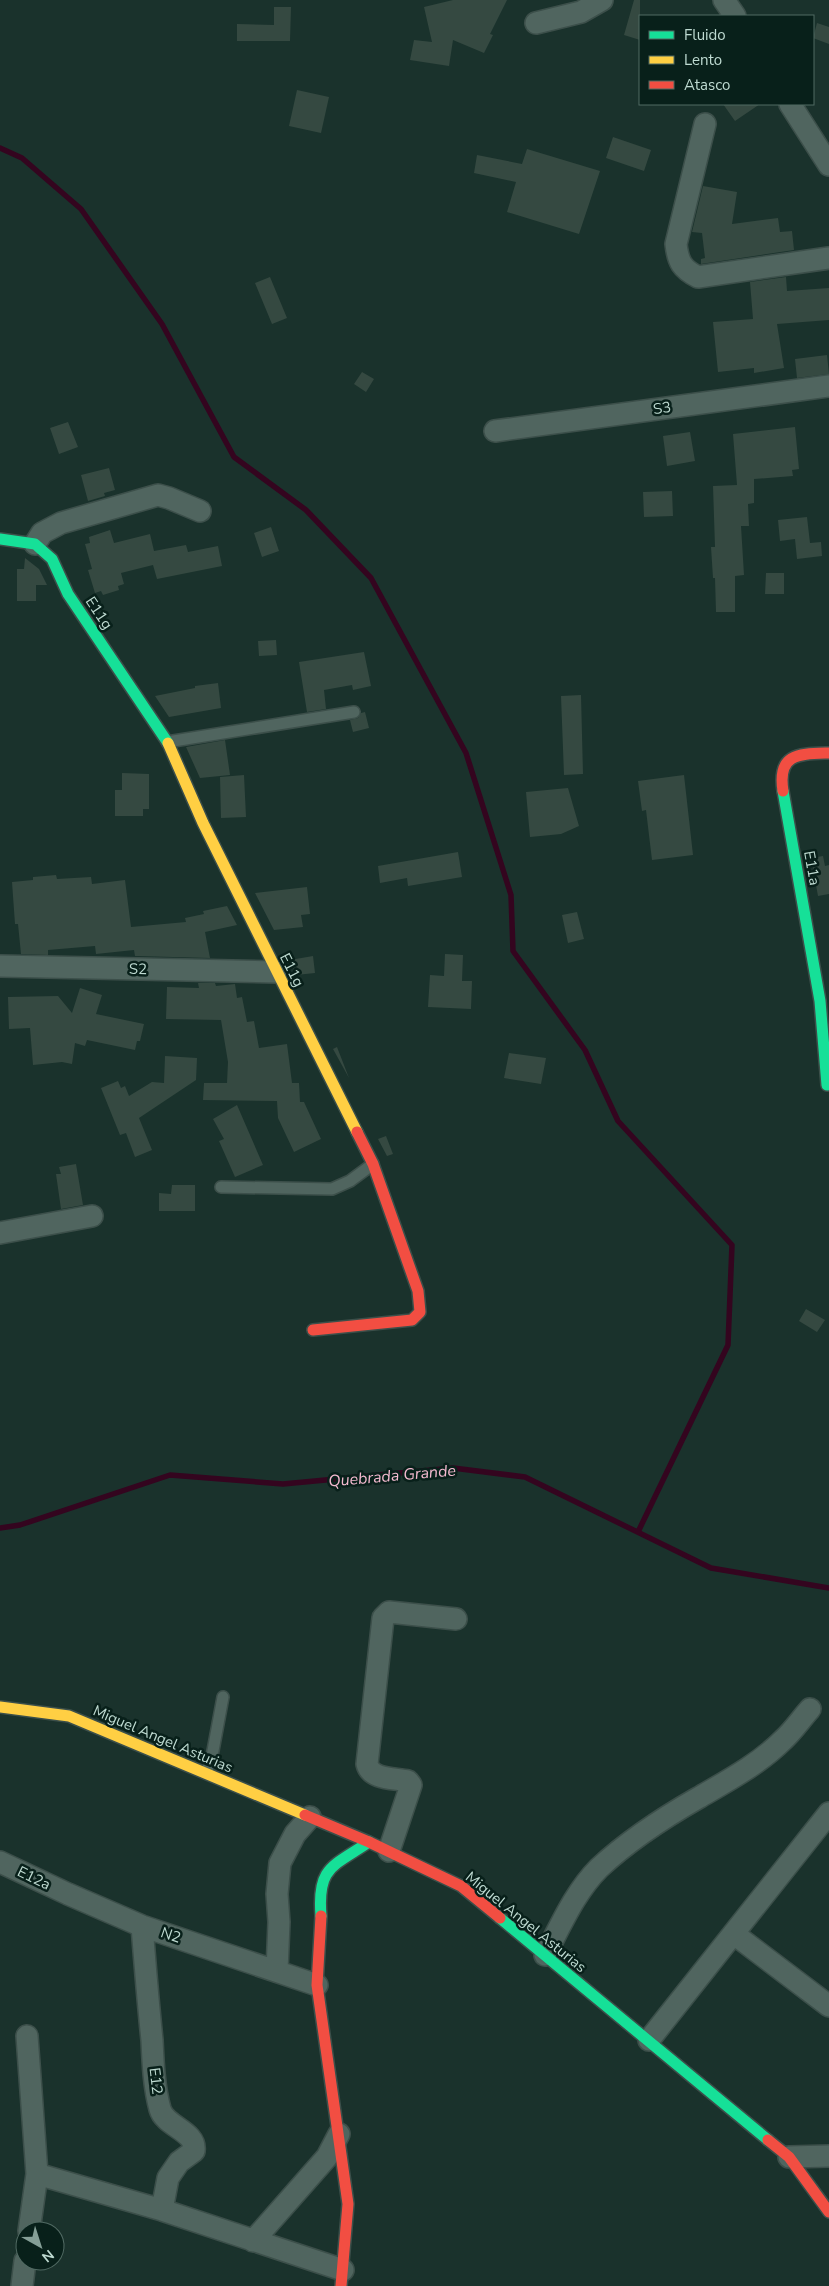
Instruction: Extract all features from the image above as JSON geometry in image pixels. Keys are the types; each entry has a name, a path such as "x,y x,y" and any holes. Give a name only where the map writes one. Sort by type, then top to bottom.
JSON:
{"street":[{"path":"536,23 581,12 602,0"},
{"path":"791,105 829,165"},
{"path":"705,124 676,244 678,260 684,270 698,277 829,258"},
{"name":"S3","path":"495,431 829,386"},
{"path":"0,539 35,544 42,533 62,523 158,495 200,511"},
{"name":"E11g","path":"35,544 52,559 68,594 167,742 202,822 373,1164 418,1291 420,1312 412,1320 313,1330"},
{"name":"E11a","path":"827,1085 820,1001 781,777 783,764 793,756 829,753"},
{"name":"S2","path":"0,966 276,972"},
{"path":"0,1233 92,1216"},
{"path":"389,1851 411,1785 408,1781 374,1775 369,1771 368,1764 383,1618 389,1612 456,1619"},
{"name":"Miguel Angel Asturias","path":"0,1707 69,1716 369,1842 461,1886 789,2157 829,2212"},
{"path":"545,1955 573,1902 598,1870 629,1843 660,1821 729,1780 763,1756 782,1741 810,1709"},
{"path":"649,2040 829,1813"},
{"path":"276,1971 279,1922 277,1894 280,1863 295,1834 310,1817"},
{"path":"37,2174 162,2210 253,2241 342,2278 348,2204 317,1985 321,1920 319,1896 322,1880 331,1868 369,1842"},
{"name":"E12a","path":"0,1862 68,1894"},
{"name":"N2","path":"68,1894 142,1926 317,1985"},
{"name":"E12","path":"142,1926 155,2085 160,2111 168,2123 191,2139 194,2145 194,2151 179,2162 168,2178 162,2210"},
{"path":"734,1934 829,2006"},
{"path":"27,2036 37,2174 30,2221"},
{"path":"253,2241 327,2157 339,2134"},
{"path":"789,2157 829,2156"},
{"path":"22,2286 24,2271"}],"lane":[{"path":"167,742 354,712"},
{"path":"221,1187 332,1189 350,1181 373,1164"},
{"path":"206,1773 212,1756 223,1697"}],"building":[{"path":"453,0 507,0 490,34 493,35 484,53 453,40 449,66 410,60 414,40 432,42 424,7"},
{"path":"634,0 640,0 639,40 624,35"},
{"path":"274,7 291,7 290,41 237,41 237,24 274,25"},
{"path":"817,23 829,27 829,44 814,38"},
{"path":"297,90 329,97 321,133 289,126"},
{"path":"724,105 759,105 735,121"},
{"path":"613,137 651,150 644,171 606,158"},
{"path":"527,149 600,171 579,234 507,212 516,182 474,173 477,155 522,164"},
{"path":"703,186 737,192 732,224 778,218 780,232 792,231 794,250 701,264 701,259 705,258 702,233 692,232"},
{"path":"270,277 287,318 272,324 255,283"},
{"path":"786,277 787,291 829,288 829,320 777,324 784,368 754,373 754,368 718,372 713,322 753,319 750,282"},
{"path":"827,355 829,374 797,378 795,359"},
{"path":"362,372 374,379 366,392 354,384"},
{"path":"68,422 78,447 59,454 50,428"},
{"path":"795,427 799,469 792,470 793,476 754,479 754,503 748,504 749,526 741,526 744,575 735,576 735,612 716,612 715,578 713,578 711,547 715,547 713,486 737,485 733,434"},
{"path":"690,432 695,461 667,466 663,436"},
{"path":"109,468 115,490 104,493 105,496 88,501 81,475"},
{"path":"672,491 673,516 644,517 643,492"},
{"path":"807,517 810,543 821,542 822,556 797,559 795,539 780,541 778,520"},
{"path":"271,527 279,551 262,557 254,533"},
{"path":"110,530 114,543 150,534 154,551 186,545 188,552 218,546 222,566 157,579 153,565 121,573 124,584 118,586 119,590 103,595 101,591 95,593 88,570 92,569 85,544 90,543 89,537"},
{"path":"25,558 39,569 47,585 36,585 36,601 17,601 17,569 24,569"},
{"path":"766,573 784,573 784,594 765,594"},
{"path":"276,640 277,655 259,656 258,641"},
{"path":"364,652 371,686 353,690 352,685 324,690 326,709 307,712 299,662"},
{"path":"218,683 221,708 169,717 155,696 195,688 195,686"},
{"path":"581,695 583,774 564,775 561,696"},
{"path":"365,712 369,728 353,732 350,720 358,718 361,713"},
{"path":"225,740 230,775 200,778 186,747"},
{"path":"122,773 149,774 149,809 143,809 143,816 115,816 115,790 122,790"},
{"path":"244,775 246,817 221,818 220,777"},
{"path":"684,775 693,855 652,860 646,810 642,811 638,781"},
{"path":"568,788 579,826 561,834 530,837 526,792"},
{"path":"458,852 462,877 408,886 407,878 380,883 378,866"},
{"path":"823,856 825,866 829,865 829,894 818,896 811,858"},
{"path":"56,875 57,879 91,877 92,884 125,880 131,927 186,922 185,918 204,914 203,911 227,906 237,925 205,932 210,958 135,956 134,950 96,954 95,946 48,950 48,955 21,954 18,924 15,924 12,882 33,880 33,877"},
{"path":"307,887 310,914 301,915 303,927 274,930 255,893"},
{"path":"577,912 584,939 568,943 562,915"},
{"path":"445,954 463,955 462,981 472,981 471,1009 428,1007 430,975 444,976"},
{"path":"313,956 315,973 296,975 290,960"},
{"path":"198,983 215,983 216,986 235,984 237,998 242,997 247,1022 254,1021 259,1048 287,1044 292,1083 299,1083 300,1102 304,1102 321,1139 294,1152 278,1118 277,1101 203,1100 204,1083 227,1083 228,1062 221,1020 166,1019 167,987 199,988"},
{"path":"80,988 102,995 96,1014 144,1024 140,1041 137,1041 135,1050 87,1040 85,1046 75,1043 72,1064 62,1062 33,1065 30,1028 9,1029 8,997 58,996 72,1013"},
{"path":"337,1047 349,1078 333,1049"},
{"path":"509,1053 546,1058 541,1084 504,1078"},
{"path":"165,1056 197,1058 196,1080 139,1118 152,1150 135,1157 126,1133 120,1135 101,1088 118,1081 121,1088 125,1086 129,1096 152,1082 164,1083"},
{"path":"237,1105 263,1165 235,1177 219,1141 224,1139 213,1119"},
{"path":"386,1136 393,1154 387,1156 378,1139"},
{"path":"76,1164 83,1205 61,1209 56,1174 61,1174 59,1167"},
{"path":"172,1185 195,1185 195,1211 159,1211 159,1193 171,1194"},
{"path":"806,1309 825,1320 817,1332 799,1321"}],"waterway":[{"path":"0,148 22,158 81,209 162,324 234,457 306,510 371,578 466,753 511,895 513,951 585,1050 618,1121 732,1245 728,1345 638,1532"},
{"name":"Quebrada Grande","path":"0,1528 20,1525 170,1475 283,1484 453,1468 525,1477 711,1568 829,1588"}],"traffic: fast":[{"path":"0,539 35,544 52,559 68,594 168,743"},
{"path":"783,791 820,1001 827,1085"},
{"path":"321,1916 320,1900 322,1887 330,1870 336,1863 369,1842"},
{"path":"500,1918 768,2140"}],"traffic: slow":[{"path":"168,743 203,823 357,1132"},
{"path":"0,1707 69,1716 305,1815"}],"traffic: jam":[{"path":"783,791 783,769 792,758 800,755 829,753"},
{"path":"313,1330 412,1320 420,1312 418,1291 373,1164 357,1132"},
{"path":"305,1815 369,1842 461,1886 500,1918"},
{"path":"321,1916 317,1985 348,2204 341,2286"},
{"path":"768,2140 789,2157 829,2212"}]}
